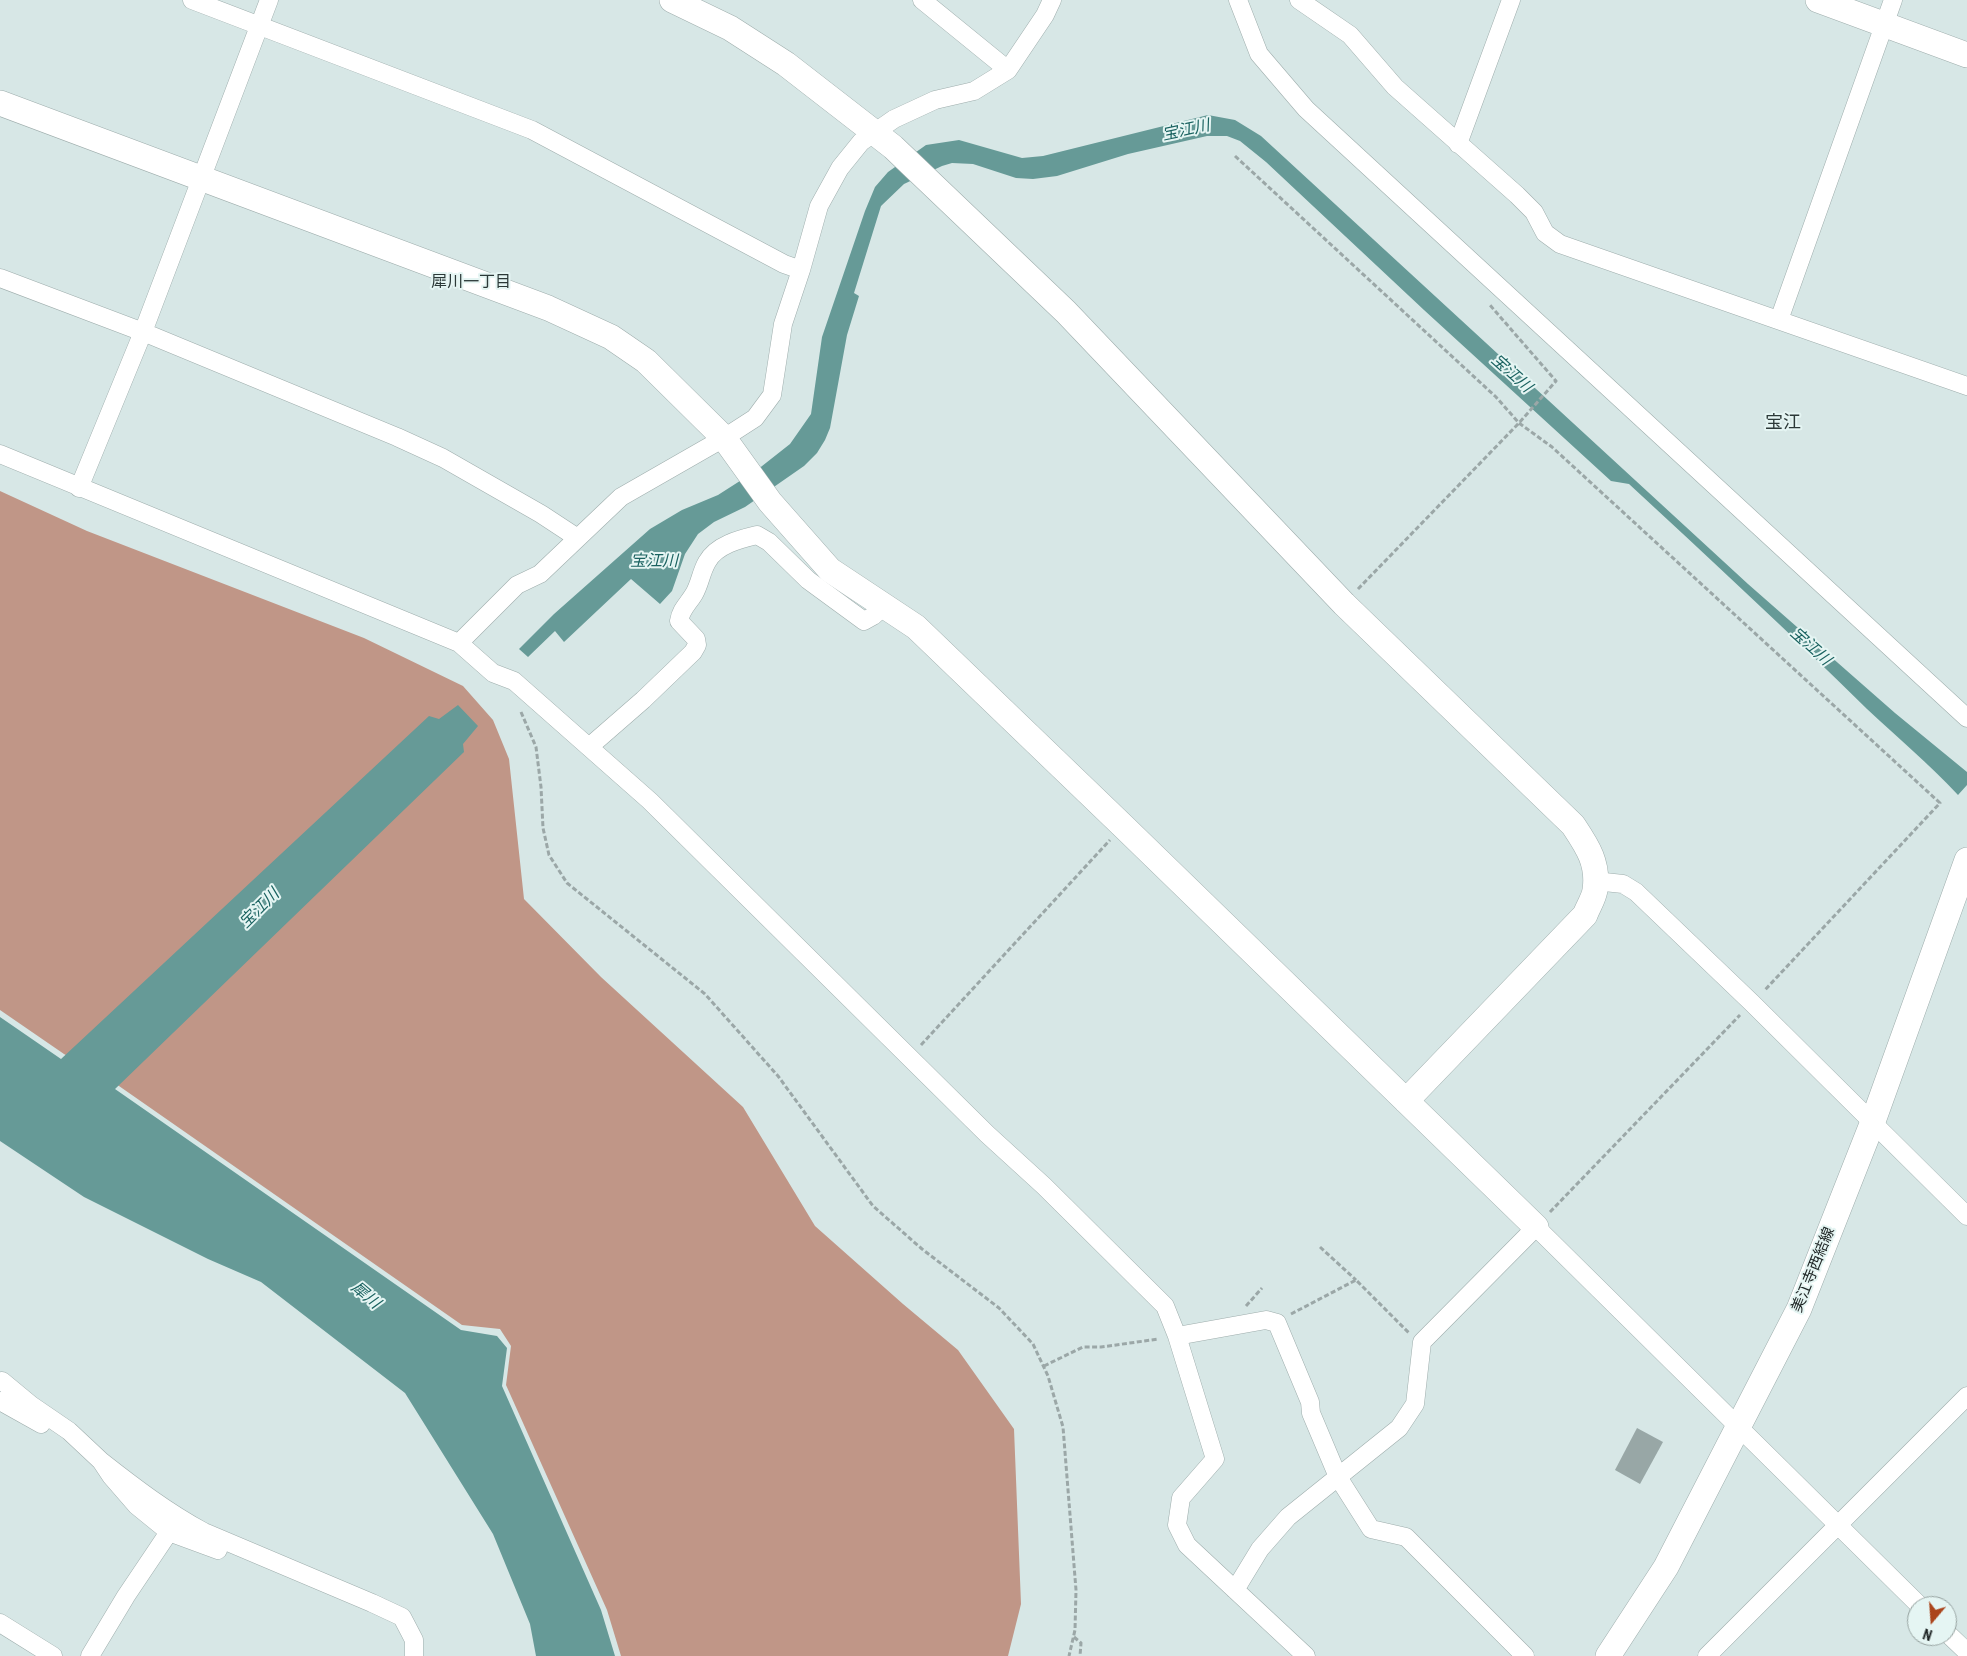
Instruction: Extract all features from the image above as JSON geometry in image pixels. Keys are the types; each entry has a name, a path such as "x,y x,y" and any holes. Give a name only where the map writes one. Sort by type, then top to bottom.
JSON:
{"street":[{"path":"192,0 532,130 784,264 801,270"},
{"path":"79,488 143,332 269,0"},
{"path":"672,0 730,28 758,46 818,88 884,139 1066,312 1344,604 1573,825 1591,850 1595,891 1585,915 1406,1101"},
{"path":"922,0 1008,70"},
{"path":"884,139 894,120 936,100 974,91 1008,70 1045,15 1052,0"},
{"path":"1238,0 1259,54 1306,109 1967,718"},
{"path":"1300,0 1350,35 1396,87 1523,200 1534,212 1546,233 1560,244 1967,386"},
{"path":"1458,144 1511,0"},
{"path":"1818,0 1967,55"},
{"path":"1779,320 1893,0"},
{"path":"0,103 548,308 611,337 646,361 728,444 770,502 830,570 916,627 1124,826 1536,1227 1910,1596"},
{"path":"459,643 517,585 540,574 576,537 621,497 728,444 755,418 772,395 783,324 819,206 840,168 861,142 884,139"},
{"path":"0,278 143,332 396,436 443,458 576,537"},
{"path":"0,454 459,643 493,673 514,681 650,801 987,1134 1044,1186 1165,1306 1177,1336 1215,1459 1181,1498 1177,1525 1186,1545 1306,1656"},
{"path":"589,747 643,700 693,652 697,645 696,639 678,621 680,611 694,593 708,560 735,540 757,535 769,542 808,580 864,621 884,606"},
{"name":"美江寺西結線","path":"1608,1656 1666,1566 1799,1310 1872,1124 1967,860"},
{"path":"1595,881 1623,884 1636,892 1752,1003 1872,1124 1967,1216"},
{"path":"1235,1590 1260,1550 1288,1516 1399,1428 1415,1404 1422,1342 1536,1227"},
{"path":"1177,1336 1266,1320 1277,1323 1310,1402 1311,1413 1338,1477 1372,1529 1406,1537 1524,1656"},
{"path":"2,1381 68,1432 139,1491 184,1522 402,1617 414,1640 414,1656"},
{"path":"1707,1656 1967,1396"},
{"path":"0,1400 44,1426 68,1432"},
{"path":"101,1460 110,1476 137,1506 169,1532 250,1561 276,1563"},
{"path":"90,1656 126,1596 169,1532"},
{"path":"0,1623 53,1656"},
{"path":"1957,1642 1967,1652"}],"path":[{"path":"1235,156 1496,397 1519,422 1552,446 1940,803 1752,1003 1536,1227"},
{"path":"1344,604 1556,381 1483,296"},
{"path":"520,710 528,724 536,747 541,787 543,828 549,855 567,883 705,994 778,1076 873,1206 922,1249 999,1308 1033,1344 1048,1376 1063,1427 1076,1590 1074,1637 1069,1656"},
{"path":"910,1056 980,983 1124,826"},
{"path":"1320,1247 1356,1280 1413,1338 1422,1342"},
{"path":"1277,1323 1356,1280"},
{"path":"1044,1366 1083,1347 1102,1347 1177,1336"},
{"path":"1074,1637 1081,1643 1080,1656"}],"shaded area":[{"path":"0,491 87,531 364,638 463,686 493,720 509,759 524,899 601,977 743,1107 815,1226 958,1350 1014,1429 1021,1604 1008,1656 621,1656 607,1610 506,1385 511,1346 500,1329 462,1325 119,1086 64,1054 0,1010"}],"water":[{"name":"宝江川","path":"1208,115 1235,120 1261,136 1748,584 1895,713 1967,772 1967,785 1958,795 1779,623 1629,484 1611,481 1266,162 1240,141 1227,136 1207,136 1128,154 1057,176 1033,179 1016,178 973,164 952,163 904,184 881,206 854,293 859,296 847,335 830,428 817,453 804,466 745,507 714,522 698,534 685,554 672,591 660,604 631,579 564,642 555,631 528,657 519,649 554,614 650,529 682,510 718,495 757,470 790,444 811,414 822,337 865,211 875,187 888,172 926,145 959,140 1022,158 1043,156"},
{"name":"犀川","path":"458,705 478,726 463,744 464,752 115,1089 461,1330 497,1336 507,1348 502,1386 601,1610 615,1656 536,1656 530,1624 493,1534 405,1393 261,1282 208,1259 84,1197 0,1141 0,1017 61,1059 429,716 439,719"}],"building":[{"path":"1637,1428 1663,1442 1640,1484 1615,1470"}],"district":[{"name":"犀川一丁目","path":"471,283"},
{"name":"宝江","path":"1783,423"}]}
